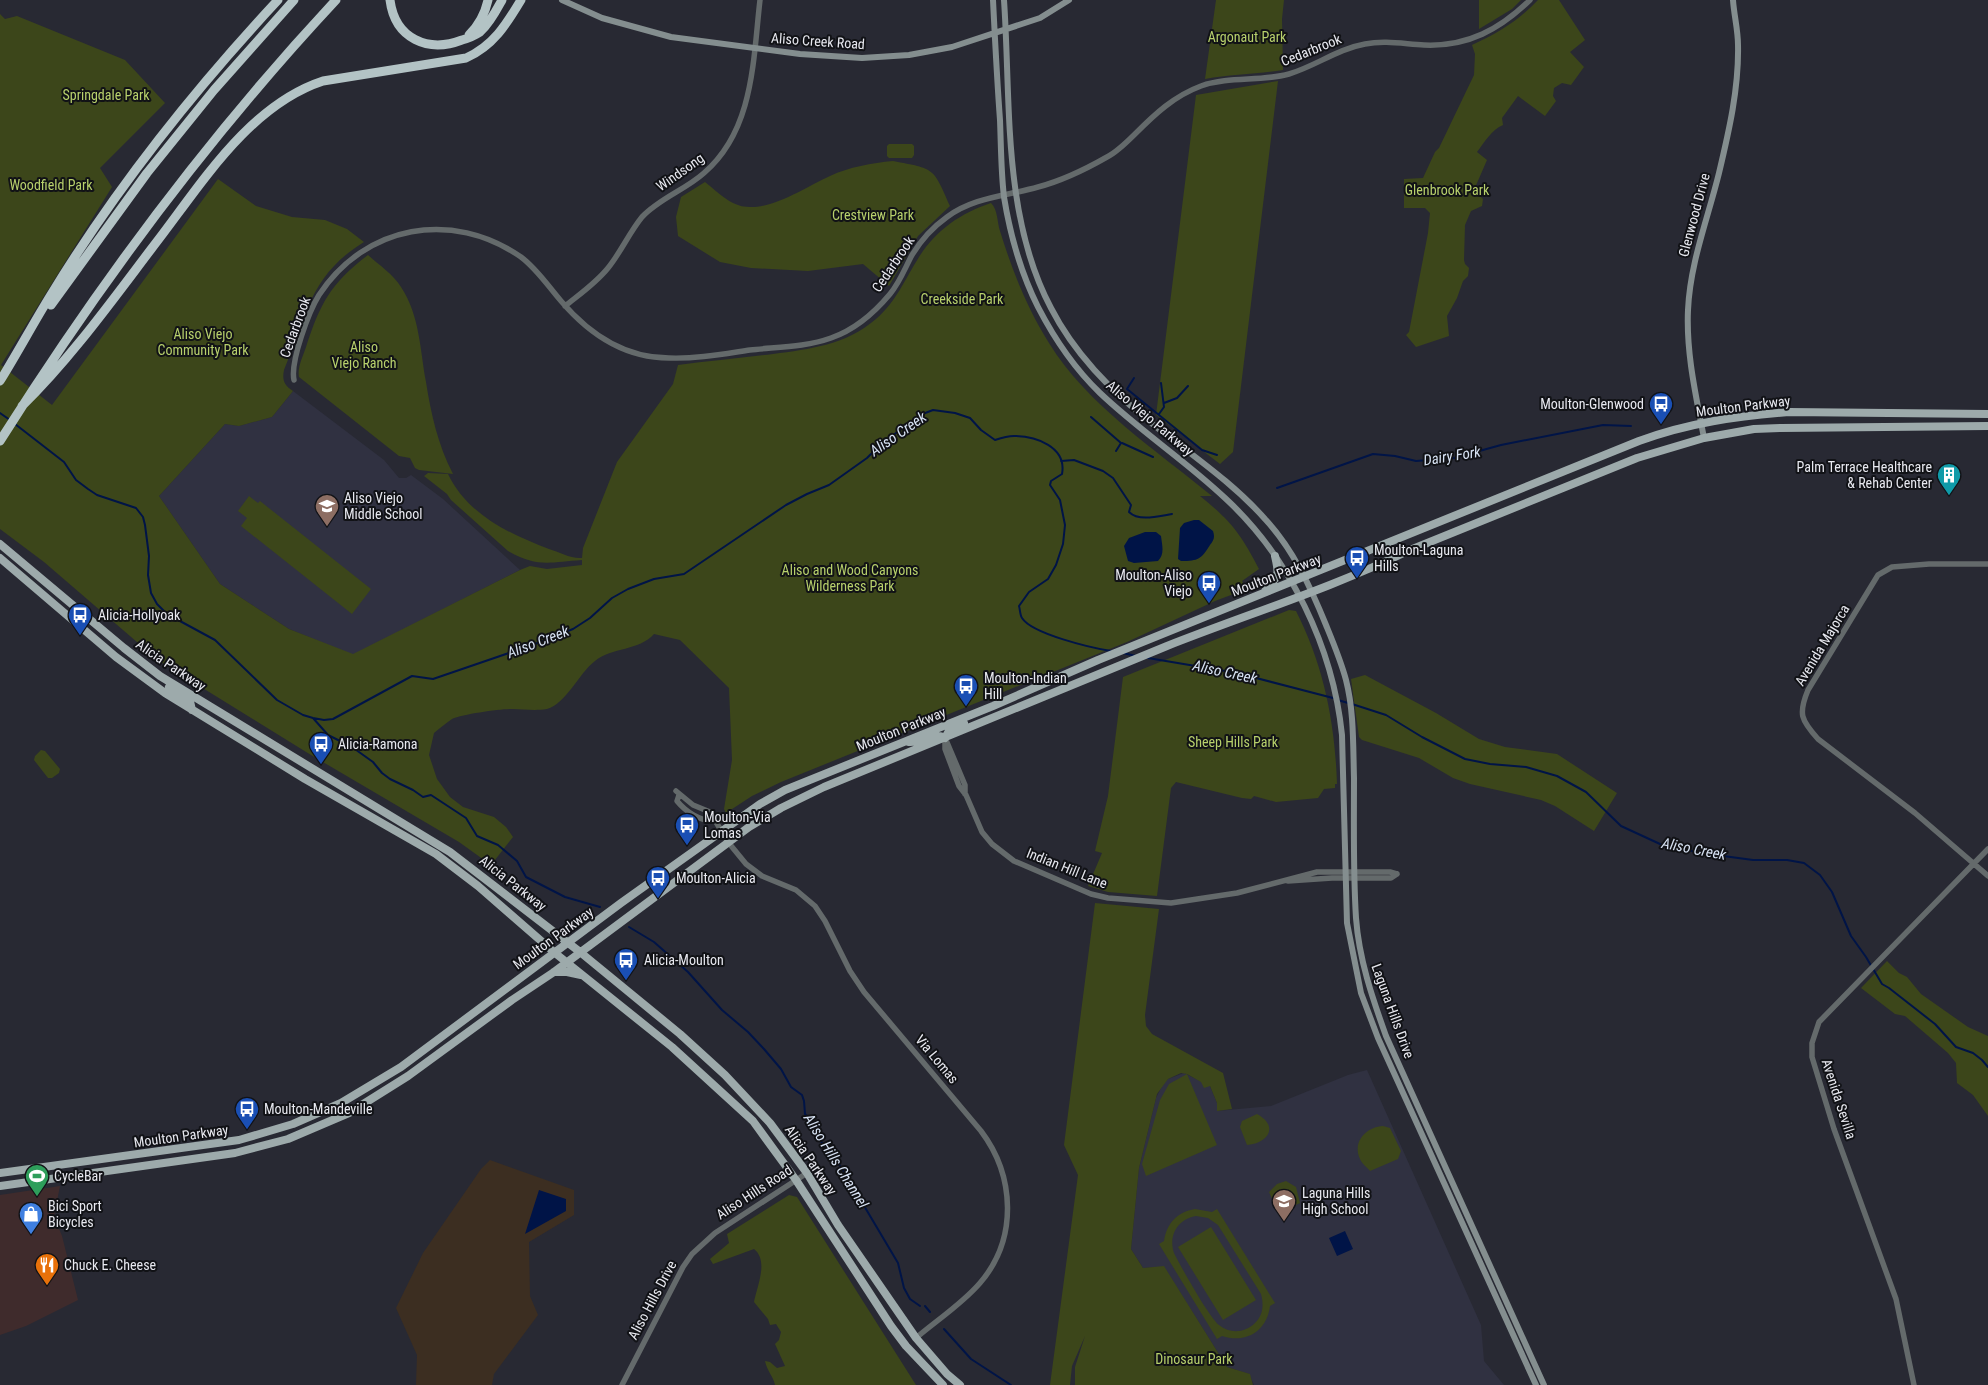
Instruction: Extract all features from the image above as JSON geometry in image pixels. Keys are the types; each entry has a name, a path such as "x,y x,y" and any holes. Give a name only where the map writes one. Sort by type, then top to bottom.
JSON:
{"highway":[{"path":"0,381 52,292 148,154 234,49 278,0"},
{"path":"14,358 147,173 214,90 294,0"},
{"path":"44,378 120,262 186,174 241,105 336,0"},
{"path":"390,0 391,8 399,25 413,39 430,46 443,46 473,37 488,23 502,0"},
{"path":"463,40 478,24 483,16 488,0"},
{"path":"0,441 22,406 154,246 199,184 228,150 281,100 301,89 323,81 466,58 478,53 489,45 503,29 521,0"}],"main road":[{"name":"Aliso Creek Road","path":"562,0 602,18 671,37 843,58 890,56 942,50 1040,18 1069,0"},
{"name":"Aliso Viejo Parkway","path":"993,0 1004,195 1010,229 1028,284 1042,314 1066,353 1099,392 1225,498 1254,525 1292,582 1299,597"},
{"name":"Aliso Viejo Parkway","path":"1004,0 1015,192 1028,252 1051,310 1089,365 1120,396 1220,476 1267,521 1305,577 1311,592"},
{"name":"Glenwood Drive","path":"1704,438 1692,381 1688,310 1692,272 1719,173 1733,110 1738,44 1733,0"},
{"name":"Moulton Parkway","path":"0,1173 216,1144 268,1132 317,1115 401,1067 721,832 766,800 785,790 993,706 1098,660 1625,446 1701,422 1789,412 1988,414"},
{"name":"Moulton Parkway","path":"0,1186 236,1153 288,1139 342,1116 385,1092 554,972 728,842 767,816 817,790 1167,647 1299,597 1637,458 1704,438 1733,432 1781,428 1988,426"},
{"name":"Alicia Parkway","path":"0,544 160,676 450,852 487,878 680,1034 725,1075 770,1122 807,1173 838,1225 916,1338 947,1374 960,1385"},
{"path":"1263,593 1277,577 1275,556"},
{"name":"Alicia Parkway","path":"0,558 128,666 192,710 289,770 436,854 505,908 555,953 672,1047 753,1121 796,1180 895,1332 943,1385"},
{"name":"Laguna Hills Drive","path":"1311,592 1326,625 1346,683 1353,726 1356,920 1361,956 1371,994 1386,1036 1544,1385"},
{"name":"Laguna Hills Drive","path":"1299,597 1318,638 1331,676 1341,726 1344,874 1347,923 1361,993 1378,1038 1536,1385"},
{"path":"160,676 163,683 190,701 192,710 202,708 238,729 250,732"},
{"path":"904,741 919,742 934,735 946,738 950,729 984,715 993,706"},
{"path":"340,799 346,789"},
{"path":"554,972 568,972 585,977"},
{"path":"895,1332 916,1338 920,1354 928,1370"}],"street":[{"name":"Windsong","path":"565,306 598,280 608,269 643,216 662,200 704,173 723,153 739,127 746,104 760,0"},
{"name":"Cedarbrook","path":"294,380 292,373 294,362 305,328 322,292 335,274 352,258 387,237 407,232 435,229 462,232 482,237 523,259 588,329 625,350 648,356 668,358 692,357 796,346 830,338 848,330 870,315 891,293 914,252 938,224 968,204 1040,187 1110,156 1170,102 1203,86 1220,81 1260,79 1289,74 1313,64 1332,53 1360,44 1391,42 1435,45 1467,40 1506,22 1530,0"},
{"name":"Avenida Majorca","path":"1988,564 1929,564 1892,567 1878,575 1808,690 1801,707 1805,725 1818,739 1915,814 1988,876"},
{"name":"Indian Hill Lane","path":"946,738 945,749 959,786 966,795 982,832 992,844 1003,854 1025,866 1092,894 1116,899 1172,902 1216,898 1310,873 1391,878 1397,874 1390,872 1354,875"},
{"name":"Via Lomas","path":"678,793 693,805 710,812 721,832 740,858 762,876 796,890 815,906 825,920 850,971 861,987 981,1131 994,1150 1002,1169 1008,1196 1008,1216 1003,1241 994,1263 973,1290 916,1338"},
{"name":"Avenida Sevilla","path":"1914,1385 1896,1299 1834,1129 1812,1057 1812,1043 1819,1022 1988,849"},
{"name":"Aliso Hills Road","path":"715,1233 807,1173"},
{"name":"Aliso Hills Drive","path":"622,1385 683,1267 692,1254 715,1233"}],"shaded area":[{"name":"Aliso Viejo Middle School","path":"293,391 384,460 399,478 406,478 411,475 443,499 520,570 353,655 289,629 220,584 159,496 225,424 239,426 272,417"},
{"path":"1199,520 1213,531 1214,538 1199,558 1181,561 1178,559 1180,528 1184,523"},
{"path":"1145,532 1156,532 1161,536 1162,555 1158,561 1134,563 1128,561 1124,546 1129,538"},
{"name":"Laguna Hills High School","path":"1367,1070 1481,1325 1484,1361 1504,1385 1254,1385 1249,1374 1227,1367 1164,1267 1143,1268 1131,1249 1139,1168 1156,1098 1163,1084 1168,1079 1184,1073 1210,1086 1217,1103 1217,1111 1271,1106 1348,1075"},
{"path":"490,1160 574,1190 574,1215 529,1242 530,1296 538,1315 494,1374 492,1385 416,1385 417,1355 396,1308 423,1253 481,1169"},
{"path":"60,1186 54,1216 62,1236 78,1300 26,1326 0,1335 0,1195"},
{"path":"539,1190 566,1199 566,1211 525,1234"},
{"path":"1345,1231 1353,1249 1337,1256 1329,1238"}],"green space":[{"name":"Argonaut Park","path":"1216,0 1284,0 1282,19 1283,70 1205,79"},
{"path":"1479,0 1521,0 1512,9 1479,29"},
{"name":"Glenbrook Park","path":"1538,0 1559,0 1585,40 1570,52 1584,67 1571,85 1562,83 1554,88 1553,96 1556,101 1545,116 1518,96 1502,118 1503,125 1492,133 1477,152 1487,160 1474,190 1483,199 1482,206 1471,211 1465,225 1464,260 1469,268 1468,276 1463,281 1457,298 1447,316 1449,336 1416,347 1406,335 1409,332 1428,233 1430,213 1425,208 1404,208 1404,179 1423,178 1435,152 1439,148 1474,75 1475,54 1472,45 1507,26"},
{"name":"Aliso and Wood Canyons Wilderness Park","path":"0,14 5,19 17,16 125,60 165,103 100,168 112,187 1,365 52,405 218,179 256,206 292,217 325,220 347,229 364,242 332,268 312,298 284,370 284,382 293,391 272,417 239,426 225,424 159,496 220,584 289,629 353,654 530,566 547,569 582,565 582,560 552,563 536,562 508,551 451,500 447,494 424,476 428,473 448,474 466,500 491,521 519,537 569,556 582,558 583,548 617,462 673,384 678,365 814,348 852,335 876,319 889,305 926,247 941,231 960,217 991,203 996,213 1010,260 1027,302 1041,330 1065,365 1083,387 1124,426 1212,496 1200,496 1220,513 1234,529 1247,546 1259,569 1242,581 1247,589 1215,601 1127,642 781,782 752,796 726,813 724,809 732,760 729,688 680,640 654,634 641,643 609,653 595,661 554,706 542,710 506,709 464,715 452,719 434,733 429,755 437,779 450,797 463,807 494,817 506,827 513,837 491,865 459,842 311,755 159,661 44,562 0,529"},
{"path":"1278,81 1233,452 1220,464 1156,415 1196,95"},
{"path":"889,144 912,144 914,146 914,155 912,158 889,158 887,156 887,146"},
{"name":"Crestview Park","path":"893,161 925,168 931,172 940,184 950,206 918,236 889,286 863,264 808,271 751,268 720,262 678,236 676,217 681,197 705,182 733,203 744,207 757,207 782,200 845,170"},
{"name":"Aliso Viejo Ranch","path":"368,255 398,282 412,310 416,321 433,418 439,441 453,474 415,468 410,458 399,456 299,377 301,362 311,332 328,296 344,276"},
{"path":"249,496 258,503 260,501 371,589 352,614 241,526 247,518 238,511"},
{"name":"Sheep Hills Park","path":"1289,610 1296,611 1306,632 1321,674 1334,739 1337,784 1335,784 1335,788 1324,789 1318,798 1276,802 1254,796 1251,799 1242,798 1176,782 1171,788 1157,896 1108,892 1088,886 1102,853 1095,851 1108,796 1123,677"},
{"path":"1365,675 1436,713 1479,739 1505,747 1557,754 1617,793 1594,831 1555,806 1541,800 1470,784 1453,778 1419,758 1362,740 1359,737 1351,679"},
{"path":"41,750 45,751 60,769 59,773 52,778 48,778 34,760"},
{"name":"Dinosaur Park","path":"1095,903 1159,909 1145,1015 1146,1026 1152,1034 1223,1073 1232,1109 1217,1111 1217,1103 1210,1086 1204,1088 1201,1082 1187,1074 1181,1073 1168,1079 1157,1094 1139,1168 1131,1249 1143,1268 1164,1266 1227,1367 1250,1374 1253,1385 1075,1385 1075,1367 1085,1336 1072,1366 1070,1385 1050,1385 1078,1175 1064,1145"},
{"path":"1887,961 1899,973 1907,977 1921,994 1968,1027 1988,1036 1988,1116 1973,1095 1957,1083 1956,1063 1948,1053 1905,1016 1895,1014 1861,988"},
{"path":"1187,1074 1217,1145 1146,1176 1142,1164 1160,1100 1169,1084"},
{"path":"1257,1114 1268,1124 1269,1133 1261,1141 1247,1145 1240,1127 1242,1121"},
{"path":"1383,1126 1390,1128 1401,1151 1398,1159 1370,1171 1360,1159 1358,1153 1359,1141 1366,1132"},
{"path":"1286,1181 1296,1187 1300,1203 1283,1211 1276,1208 1269,1192 1277,1184"},
{"path":"789,1195 797,1197 916,1385 775,1385 765,1361 770,1362 777,1368 785,1366 775,1344 779,1340 781,1332 776,1324 770,1325 768,1319 754,1302 761,1274 761,1260 758,1254 754,1249 713,1264 710,1259 729,1243 727,1234"},
{"path":"1195,1209 1212,1212 1217,1209 1275,1303 1270,1306 1265,1322 1260,1329 1247,1337 1231,1338 1222,1336 1217,1339 1159,1244 1164,1241 1170,1224 1174,1219 1189,1210","holes":["1196,1216 1208,1218 1218,1225 1261,1294 1263,1306 1260,1317 1247,1329 1228,1330 1214,1320 1174,1253 1172,1240 1180,1224"]},
{"path":"1211,1227 1256,1300 1223,1320 1178,1247"}],"waterway":[{"path":"1134,378 1127,389 1202,450 1217,455"},
{"path":"1159,414 1164,407 1161,383"},
{"path":"1164,403 1177,398 1188,386"},
{"name":"Aliso Creek","path":"15,424 64,462 76,480 88,489 97,495 136,508 143,517 145,525 151,593 157,604 167,614 215,640 277,700 303,715 313,718 333,719 412,676 433,679 535,644 573,629 590,618 612,598 628,589 654,579 684,574 786,505 829,485 867,458 880,445 920,415 933,410 955,413 970,418 981,430 995,440 1014,436 1031,438 1055,450 1060,457 1062,474 1051,481 1050,485 1060,500 1065,525 1063,544 1056,565 1048,579 1029,592 1019,606 1021,615 1028,624 1050,635 1111,651"},
{"name":"Aliso Creek","path":"0,413 10,420"},
{"path":"1091,417 1121,443 1116,451"},
{"name":"Dairy Fork","path":"1277,488 1373,454 1395,456 1416,461 1454,458 1501,445 1603,425 1631,426"},
{"path":"1122,443 1153,457"},
{"name":"Dairy Fork","path":"1061,461 1074,460 1103,471 1113,478 1131,505 1129,512 1133,515 1149,518 1172,514"},
{"name":"Aliso Creek","path":"1123,653 1136,656"},
{"name":"Aliso Creek","path":"1148,658 1237,673 1333,698"},
{"name":"Aliso Creek","path":"1338,700 1348,703"},
{"name":"Aliso Creek","path":"1352,704 1386,715 1422,737 1465,759 1490,764 1526,767 1557,776 1586,792 1621,826 1660,844 1701,853 1753,860 1787,860 1804,863 1820,875 1832,892 1851,936 1882,984 1935,1024 1956,1047 1973,1053 1988,1067"},
{"name":"Aliso Hills Channel","path":"313,718 328,735 352,747 373,762 390,779 423,797 431,795 466,818 477,836 498,845 517,861 526,877 565,897 600,907"},
{"name":"Aliso Hills Channel","path":"629,927 654,942 688,972 722,1010 748,1032 764,1049 781,1069 791,1087 802,1095 805,1114 816,1126 816,1135 841,1167 898,1263 904,1288 910,1299 920,1306"},
{"name":"Aliso Hills Channel","path":"925,1306 930,1312"},
{"name":"Aliso Hills Channel","path":"944,1329 971,1359 1011,1385"}],"place":[{"name":"Moulton-Glenwood","path":"1661,425"},
{"name":"Palm Terrace Healthcare & Rehab Center","path":"1949,496"},
{"name":"Aliso Viejo Middle School","path":"327,527"},
{"name":"Moulton-Laguna Hills","path":"1357,579"},
{"name":"Moulton-Aliso Viejo","path":"1209,604"},
{"name":"Alicia-Hollyoak","path":"80,636"},
{"name":"Moulton-Indian Hill","path":"966,707"},
{"name":"Alicia-Ramona","path":"321,765"},
{"name":"Moulton-Via Lomas","path":"687,846"},
{"name":"Moulton-Alicia","path":"658,899"},
{"name":"Alicia-Moulton","path":"626,981"},
{"name":"Moulton-Mandeville","path":"247,1130"},
{"name":"CycleBar","path":"37,1197"},
{"name":"Laguna Hills High School","path":"1284,1222"},
{"name":"Bici Sport Bicycles","path":"31,1235"},
{"name":"Chuck E. Cheese","path":"47,1286"}],"park label":[{"name":"Springdale Park","path":"106,95"},
{"name":"Woodfield Park","path":"51,185"},
{"name":"Creekside Park","path":"962,299"},
{"name":"Aliso Viejo Community Park","path":"203,342"}]}
